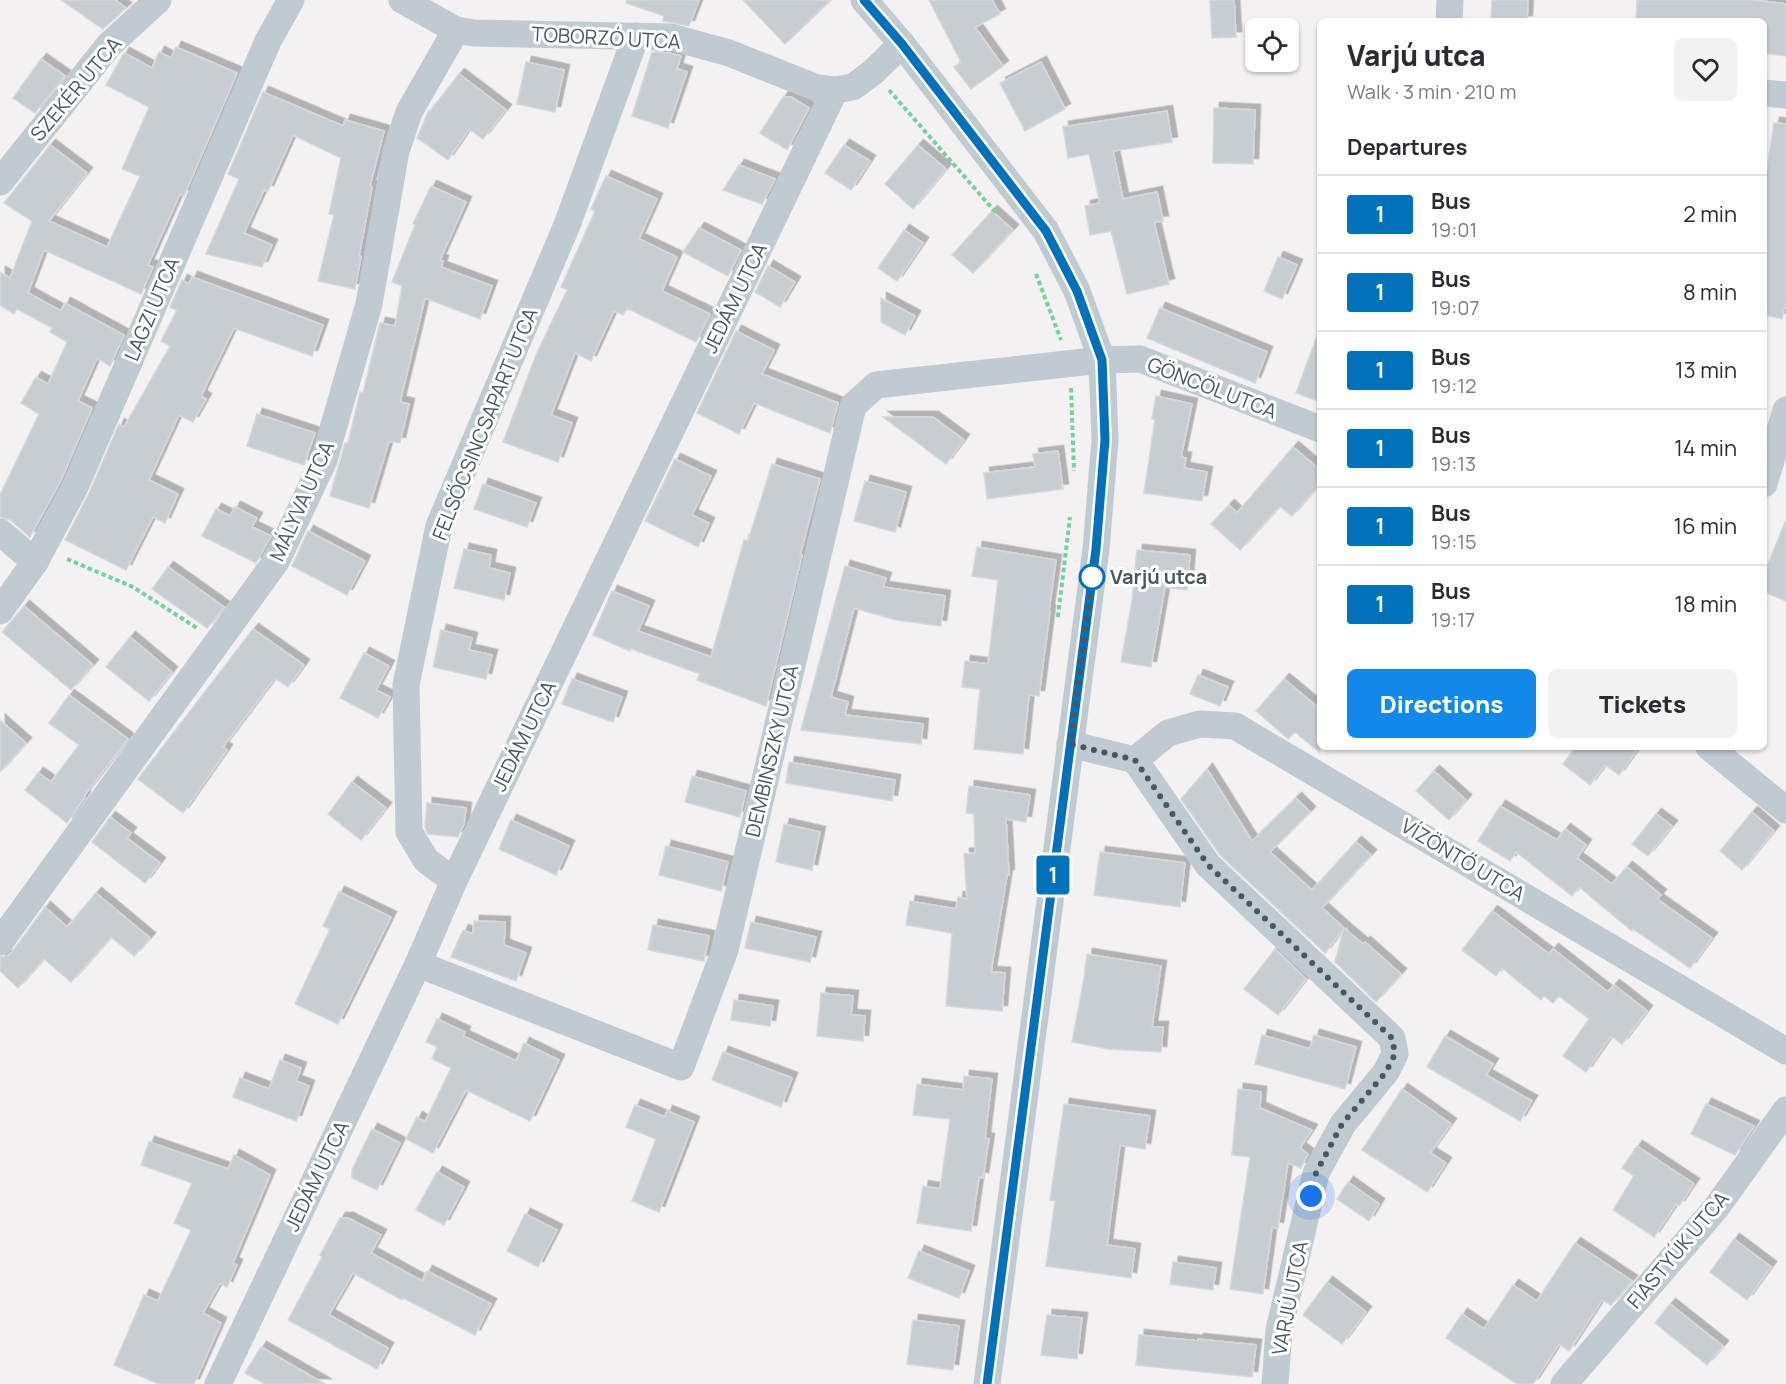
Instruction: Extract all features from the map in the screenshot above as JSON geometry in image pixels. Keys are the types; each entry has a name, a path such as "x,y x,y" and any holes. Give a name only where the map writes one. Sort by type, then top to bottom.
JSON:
{"street":[{"name":"SZEKÉR UTCA","path":"0,182 109,45 158,0"},
{"name":"LAGZI UTCA","path":"0,611 39,555 75,487 268,41 291,0"},
{"name":"TOBORZÓ UTCA","path":"402,0 456,30 474,33 671,37 729,53 817,88 835,90"},
{"path":"864,0 902,44 1046,231 1077,291 1102,360 1105,440 1096,549 987,1384"},
{"path":"1449,18 1450,0"},
{"name":"MÁLYVA UTCA","path":"0,942 277,560 324,460 369,304 396,151 409,112 456,30"},
{"name":"FELSŐCSINCSAPART UTCA","path":"454,881 426,860 409,832 406,685 439,526 567,225 636,36"},
{"path":"835,90 853,87 873,72 902,44"},
{"name":"JEDÁM UTCA","path":"218,1384 418,964 454,881 835,90"},
{"path":"1767,93 1786,95"},
{"name":"GÖNCÖL UTCA","path":"1102,360 1140,359 1317,428"},
{"name":"DEMBINSZKY UTCA","path":"418,964 681,1067 725,950 853,406 876,386 1102,360"},
{"path":"1767,474 1786,410"},
{"path":"0,532 39,555"},
{"name":"VÍZÖNTŐ UTCA","path":"1135,760 1168,733 1200,724 1235,726 1786,1051"},
{"path":"1070,744 1135,760"},
{"path":"1713,750 1786,810"},
{"name":"VARJÚ UTCA","path":"1135,760 1208,865 1392,1038 1395,1054 1386,1072 1342,1124 1316,1173 1279,1330 1275,1384"},
{"name":"FIASTYÚK UTCA","path":"1564,1384 1716,1208 1786,1110"}],"path":[{"path":"873,72 1004,222"},
{"path":"1035,270 1070,363 1074,478"},
{"path":"39,555 133,587 218,642"}],"building":[{"path":"61,0 115,0 126,8 103,29"},
{"path":"627,0 699,0 689,26 663,21 664,16 626,3"},
{"path":"743,0 831,0 785,44"},
{"path":"929,0 992,0 1000,14 975,27 1003,66 971,89 954,67 961,62"},
{"path":"1210,0 1234,0 1236,37 1212,38"},
{"path":"1492,0 1528,0 1527,18 1491,18"},
{"path":"1637,0 1754,0 1786,4 1786,56 1767,53 1767,18 1636,18"},
{"path":"176,47 237,73 184,196 180,194 148,265 153,267 141,294 44,250 28,293 61,311 65,303 124,335 110,366 97,358 78,401 92,408 61,480 30,537 10,520 0,517 0,495 39,414 21,403 36,377 48,384 67,342 50,332 52,328 17,309 14,314 0,305 0,272 10,278 32,221 4,203 50,145 87,173 49,221 107,247 140,176 122,169 149,107 106,85 124,53 152,68 159,52 171,58"},
{"path":"652,52 681,56 677,69 687,72 668,128 632,116"},
{"path":"41,59 65,76 35,113 13,98"},
{"path":"526,62 564,70 555,112 517,104"},
{"path":"1041,62 1065,109 1025,131 1000,83"},
{"path":"459,74 506,110 483,139 469,129 448,160 417,138 429,110"},
{"path":"263,92 343,126 345,120 384,131 370,186 372,187 355,289 318,281 334,215 329,214 341,158 293,135 268,191 264,190 244,233 272,245 262,267 206,254 239,179 228,174"},
{"path":"783,97 791,97 809,108 787,150 760,133"},
{"path":"1214,108 1255,110 1253,164 1213,163"},
{"path":"1167,111 1172,142 1113,151 1123,199 1157,192 1163,221 1154,222 1169,284 1127,294 1111,231 1090,235 1085,206 1100,203 1089,154 1068,158 1063,127"},
{"path":"1774,123 1786,124 1786,301 1782,319 1767,316 1767,168"},
{"path":"844,145 870,161 851,190 825,173"},
{"path":"918,145 946,169 913,209 885,184"},
{"path":"739,165 775,179 762,204 723,190"},
{"path":"606,176 657,199 639,239 677,257 662,291 710,314 696,342 627,308 623,315 614,311 591,361 575,353 551,415 572,423 558,462 503,442 536,355 567,290 561,287 595,211 591,209"},
{"path":"431,186 466,202 440,260 443,261 441,267 492,286 480,319 425,298 400,402 409,404 400,443 389,441 369,508 330,496 345,443 348,443 360,392 363,393 380,323 395,326 402,286 392,282 415,225 413,224"},
{"path":"992,211 1013,230 973,273 952,255"},
{"path":"699,228 741,250 728,276 683,252"},
{"path":"904,230 923,243 897,281 878,268"},
{"path":"1278,257 1297,265 1282,299 1264,291"},
{"path":"768,266 795,282 780,307 755,292"},
{"path":"192,277 323,325 312,356 234,328 201,396 206,399 193,422 179,415 149,480 178,494 165,523 153,517 126,570 65,540 89,493 119,424 124,427 170,346 161,341 177,310 170,307 182,280 189,284"},
{"path":"881,298 915,316 905,335 881,322"},
{"path":"1160,308 1267,352 1255,383 1147,338"},
{"path":"736,331 774,350 762,374 838,403 830,433 754,403 739,434 697,413"},
{"path":"1317,336 1317,401 1296,393"},
{"path":"1156,396 1192,404 1181,457 1186,458 1184,468 1207,472 1202,501 1144,493 1155,419 1152,419"},
{"path":"257,414 315,433 304,465 247,446"},
{"path":"883,417 933,417 964,440 946,464"},
{"path":"1293,447 1317,467 1317,487 1292,516 1280,506 1240,550 1211,524 1229,505 1237,513"},
{"path":"1058,451 1063,489 987,499 984,473 1035,467 1033,454"},
{"path":"675,459 711,476 692,515 709,523 698,547 645,521"},
{"path":"772,464 820,479 800,555 802,555 766,706 697,680 700,674 631,649 630,651 593,635 612,591 649,606 638,631 711,657 744,540 748,541"},
{"path":"865,481 906,492 895,532 854,521"},
{"path":"483,484 536,503 527,527 474,509"},
{"path":"235,507 257,518 252,527 271,536 256,563 202,536 216,509 230,516"},
{"path":"1786,522 1786,601 1767,593 1767,567"},
{"path":"308,531 365,561 347,595 292,566"},
{"path":"977,547 1056,560 1039,696 1029,695 1023,754 974,749 980,689 962,687 965,661 988,664 998,580 972,576"},
{"path":"464,549 491,555 489,568 510,573 504,600 454,588"},
{"path":"1137,550 1190,555 1187,590 1165,587 1151,667 1121,662 1132,601"},
{"path":"845,566 886,578 883,587 945,596 941,626 896,620 854,608 831,697 848,702 845,715 923,724 921,744 801,730"},
{"path":"168,567 224,607 207,628 152,589"},
{"path":"24,606 93,665 71,690 2,632"},
{"path":"253,629 304,665 288,687 275,678 223,747 227,750 183,813 138,779"},
{"path":"441,630 472,638 469,650 492,655 486,679 433,667"},
{"path":"130,637 172,672 149,701 106,667"},
{"path":"364,653 389,666 376,690 390,697 378,718 340,698"},
{"path":"1198,675 1228,687 1220,706 1190,694"},
{"path":"572,679 622,697 613,722 562,704"},
{"path":"1284,679 1317,706 1317,750 1320,750 1320,753 1295,732 1288,739 1256,711"},
{"path":"69,695 128,739 84,796 67,823 25,790 38,773 51,782 79,745 49,723"},
{"path":"0,720 26,743 0,772"},
{"path":"1573,750 1637,750 1619,775 1605,765 1590,785 1563,764"},
{"path":"789,762 895,780 892,801 786,783"},
{"path":"1207,769 1252,841 1296,798 1310,812 1270,852 1312,890 1356,842 1371,855 1322,908 1344,928 1325,953 1220,855 1181,799"},
{"path":"1434,771 1466,800 1449,820 1416,791"},
{"path":"692,776 746,791 740,817 685,802"},
{"path":"352,782 386,808 361,840 328,814"},
{"path":"969,786 1030,795 1026,822 1006,819 1009,875 1007,875 991,972 1005,973 1002,1011 946,1006 952,933 906,925 910,901 956,909 958,897 967,899 964,854 975,853 974,814 966,813"},
{"path":"427,803 466,808 464,824 458,837 428,834 425,827"},
{"path":"1500,806 1557,840 1565,829 1586,845 1577,858 1612,884 1627,867 1661,895 1657,899 1712,938 1690,968 1633,929 1632,931 1579,887 1572,896 1516,852 1510,861 1478,841"},
{"path":"1752,812 1774,831 1742,870 1720,851"},
{"path":"1656,814 1672,826 1648,856 1632,844"},
{"path":"110,817 131,833 127,838 160,863 145,883 92,842"},
{"path":"511,820 569,846 556,875 499,849"},
{"path":"784,824 820,832 812,870 776,862"},
{"path":"666,846 728,862 721,891 659,875"},
{"path":"1100,852 1185,863 1180,907 1094,895"},
{"path":"339,892 391,917 338,1024 295,1004 330,929 323,926"},
{"path":"96,893 150,938 134,956 111,937 71,982 44,959 18,988 0,971 0,957 7,956 13,951 45,907 67,927"},
{"path":"1492,911 1549,954 1553,949 1608,992 1614,985 1647,1011 1622,1044 1611,1036 1586,1072 1563,1056 1589,1019 1559,996 1553,1003 1544,996 1541,1000 1502,968 1496,976 1462,950"},
{"path":"474,921 505,922 504,945 526,953 516,981 451,957 463,930 473,934"},
{"path":"751,922 816,937 810,962 745,948"},
{"path":"653,925 709,936 704,961 648,950"},
{"path":"1344,928 1363,944 1365,942 1401,974 1376,1002 1335,962"},
{"path":"1275,949 1306,979 1278,1015 1244,989"},
{"path":"1087,954 1161,966 1152,1027 1163,1027 1161,1052 1108,1049 1072,1042"},
{"path":"821,993 853,996 851,1015 865,1016 863,1041 817,1036"},
{"path":"734,1000 773,1006 770,1026 731,1020"},
{"path":"437,1019 465,1032 463,1036 516,1061 524,1043 559,1060 530,1121 466,1090 433,1153 406,1139 417,1117 425,1122 451,1068 432,1059 437,1047 426,1042"},
{"path":"1262,1035 1310,1049 1314,1035 1356,1047 1345,1089 1255,1064"},
{"path":"1445,1036 1493,1064 1486,1075 1532,1101 1520,1121 1427,1067"},
{"path":"723,1052 792,1078 781,1107 712,1080"},
{"path":"280,1060 301,1068 296,1081 309,1086 296,1121 233,1097 240,1078 269,1089"},
{"path":"964,1076 992,1079 985,1138 989,1139 983,1178 979,1177 971,1231 917,1223 923,1186 940,1189 950,1119 913,1115 917,1084 963,1090"},
{"path":"1238,1089 1261,1092 1260,1108 1312,1130 1300,1148 1308,1154 1301,1168 1288,1163 1278,1228 1272,1227 1263,1294 1230,1289 1250,1157 1232,1155"},
{"path":"1402,1089 1451,1124 1430,1153 1446,1163 1427,1192 1362,1150"},
{"path":"1064,1104 1150,1116 1145,1149 1120,1145 1107,1245 1135,1249 1131,1278 1046,1266 1055,1201 1050,1200"},
{"path":"1706,1104 1754,1126 1735,1155 1691,1134"},
{"path":"635,1105 665,1117 667,1111 694,1122 659,1212 632,1201 656,1139 626,1127"},
{"path":"372,1129 400,1143 377,1190 352,1178 352,1170"},
{"path":"149,1142 228,1169 234,1155 270,1175 233,1263 237,1265 227,1287 220,1283 203,1313 221,1323 194,1384 159,1384 114,1365 144,1295 158,1301 191,1230 174,1223 192,1183 141,1165"},
{"path":"1637,1146 1694,1184 1679,1206 1676,1204 1654,1237 1613,1210 1634,1176 1622,1168"},
{"path":"437,1172 464,1187 444,1225 416,1210"},
{"path":"1348,1182 1379,1204 1369,1221 1337,1199"},
{"path":"525,1214 557,1230 538,1267 507,1251"},
{"path":"340,1218 348,1218 381,1235 371,1253 422,1281 427,1271 491,1304 475,1335 403,1298 402,1300 353,1273 329,1315 388,1348 377,1369 288,1320"},
{"path":"1734,1239 1771,1267 1747,1300 1710,1272"},
{"path":"1575,1243 1632,1281 1611,1305 1602,1300 1569,1351 1559,1344 1533,1384 1517,1384 1446,1338 1462,1314 1484,1329 1513,1285 1537,1301"},
{"path":"919,1251 969,1271 959,1298 908,1278"},
{"path":"1173,1262 1216,1268 1213,1290 1170,1284"},
{"path":"1327,1282 1366,1312 1342,1344 1303,1315"},
{"path":"1670,1304 1723,1346 1707,1365 1655,1323"},
{"path":"1047,1315 1082,1318 1077,1359 1041,1355"},
{"path":"913,1320 959,1326 953,1370 907,1364"},
{"path":"1139,1335 1256,1345 1252,1377 1136,1365"},
{"path":"261,1347 325,1384 265,1384 245,1373"}],"bus line":[{"name":"1","path":"864,0 902,44 1046,231 1077,291 1102,360 1105,440 1096,549 987,1384"}],"place":[{"name":"Varjú utca","path":"1092,577"}],"route":[{"path":"1092,577 1093,571 1070,744 1135,760 1208,865 1392,1038 1395,1054 1386,1072 1342,1124 1316,1173 1311,1196"}]}
